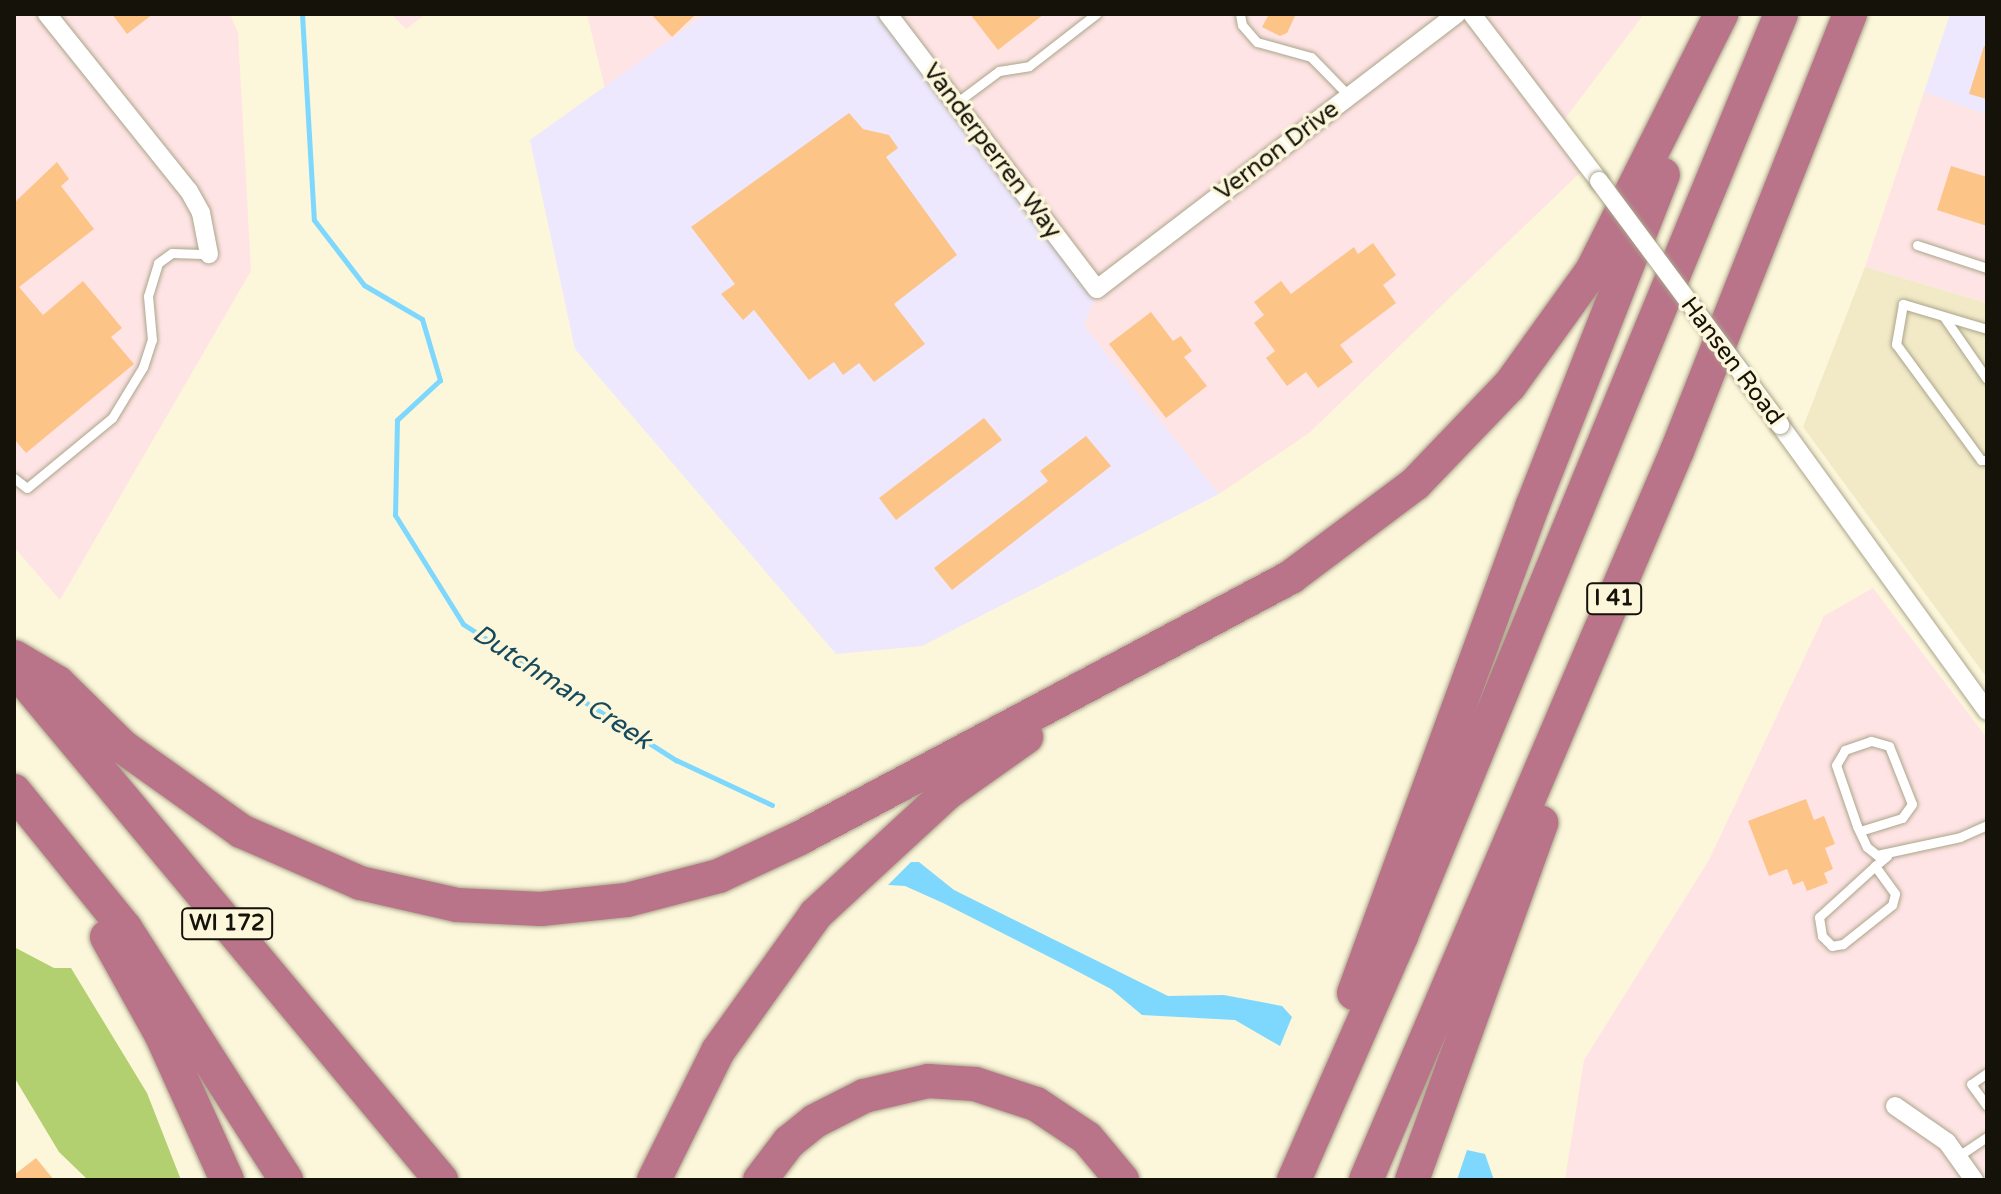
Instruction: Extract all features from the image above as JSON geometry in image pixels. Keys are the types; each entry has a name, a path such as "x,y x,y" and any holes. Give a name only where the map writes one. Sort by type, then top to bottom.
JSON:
{"highway":[{"path":"14,657 58,683 166,781 281,851 390,891 457,905 541,909 627,900 719,876 1291,577 1369,523 1462,437 1510,385 1592,271 1723,14"},
{"path":"1292,1180 1372,939 1532,507 1705,80 1723,14"},
{"name":"I 41","path":"1292,1180 1401,936 1781,14"},
{"name":"I 41","path":"1366,1180 1677,451 1850,14"},
{"path":"1412,1180 1677,451"},
{"name":"WI 172","path":"14,668 441,1180"},
{"path":"654,1180 718,1051 816,914 947,793 1018,744 1080,688"},
{"path":"14,791 72,869 125,928 286,1180"},
{"path":"72,869 162,1036 227,1180"},
{"path":"760,1180 789,1142 815,1121 864,1096 928,1081 975,1084 1036,1104 1087,1138 1122,1180"}],"street":[{"path":"47,14 189,191 201,213 209,254"},
{"name":"Vanderperren Way","path":"888,14 1097,289"},
{"name":"Vernon Drive","path":"1097,289 1457,14"},
{"name":"Hansen Road","path":"1472,14 1780,425 1987,711"},
{"path":"1895,1106 1947,1142 1974,1180"}],"lane":[{"path":"956,103 999,71 1029,66 1096,14"},
{"path":"1240,14 1242,25 1257,42 1311,57 1349,96"},
{"path":"1917,245 1987,268"},
{"path":"14,478 27,488 112,418 143,367 152,340 148,296 158,263 172,253 209,254"},
{"path":"1987,329 1903,304 1896,344 1981,460 1987,460"},
{"path":"1944,317 1987,379"},
{"path":"1860,831 1902,818 1912,804 1889,746 1879,741 1845,750 1836,765 1860,831 1867,847 1887,856"},
{"path":"1875,866 1895,894 1892,905 1843,944 1832,946 1822,936 1819,917 1875,866 1887,856 1987,825"},
{"path":"1987,1073 1971,1084 1987,1106"},
{"path":"1957,1157 1987,1137"}],"shaded area":[{"path":"14,14 230,14 238,33 251,271 60,600 14,547"},
{"path":"391,14 426,14 406,29"},
{"path":"587,14 706,14 605,89"},
{"path":"706,14 888,14 1097,289 1084,326 1219,494 922,646 836,654 575,349 530,140"},
{"path":"888,14 1644,14 1558,128 1587,166 1309,433 1219,494 1083,326"},
{"path":"1950,14 1987,14 1987,115 1924,92"},
{"path":"1924,92 1987,115 1987,303 1865,267"},
{"path":"1865,267 1987,303 1987,678 1803,427"},
{"path":"1873,588 1987,738 1987,1180 1565,1180 1584,1060 1709,860 1824,616"}],"green space":[{"path":"14,947 54,968 71,968 147,1093 181,1180 88,1180 59,1152 14,1077"}],"water":[{"path":"911,862 919,862 954,890 1168,996 1224,995 1282,1006 1292,1017 1280,1046 1235,1020 1142,1015 1111,989 1073,969 943,903 905,886 888,885"},
{"path":"1467,1150 1485,1154 1494,1180 1457,1180"}],"building":[{"path":"112,14 153,14 127,34"},
{"path":"651,14 696,14 672,37"},
{"path":"970,14 1044,14 998,50"},
{"path":"1269,14 1296,14 1287,33 1280,36 1262,27"},
{"path":"1984,46 1987,46 1987,99 1969,94"},
{"path":"849,113 863,129 889,135 898,148 886,157 957,255 894,304 925,344 874,382 859,363 843,375 834,362 809,380 754,310 743,320 721,294 735,284 691,227"},
{"path":"57,162 69,179 61,186 94,229 19,287 43,315 83,281 122,328 111,337 134,364 26,453 14,439 14,203"},
{"path":"1951,166 1987,177 1987,226 1937,210"},
{"path":"1373,243 1396,275 1383,285 1396,303 1340,345 1353,362 1318,388 1306,372 1287,386 1266,358 1275,351 1254,323 1264,315 1254,302 1281,281 1291,294 1354,247 1358,254"},
{"path":"1151,312 1173,341 1181,336 1192,351 1184,357 1207,386 1166,418 1109,344"},
{"path":"984,418 1002,440 896,520 879,498"},
{"path":"1086,436 1111,466 952,590 934,568 1048,481 1040,471"},
{"path":"1806,799 1814,820 1824,816 1835,844 1825,848 1833,869 1824,873 1828,883 1807,891 1803,881 1793,885 1787,869 1769,876 1748,821"},
{"path":"36,1158 54,1180 14,1180 14,1175"}],"waterway":[{"name":"Dutchman Creek","path":"302,14 314,220 364,285 422,319 440,380 397,420 395,515 463,624 676,760 772,805"}]}
